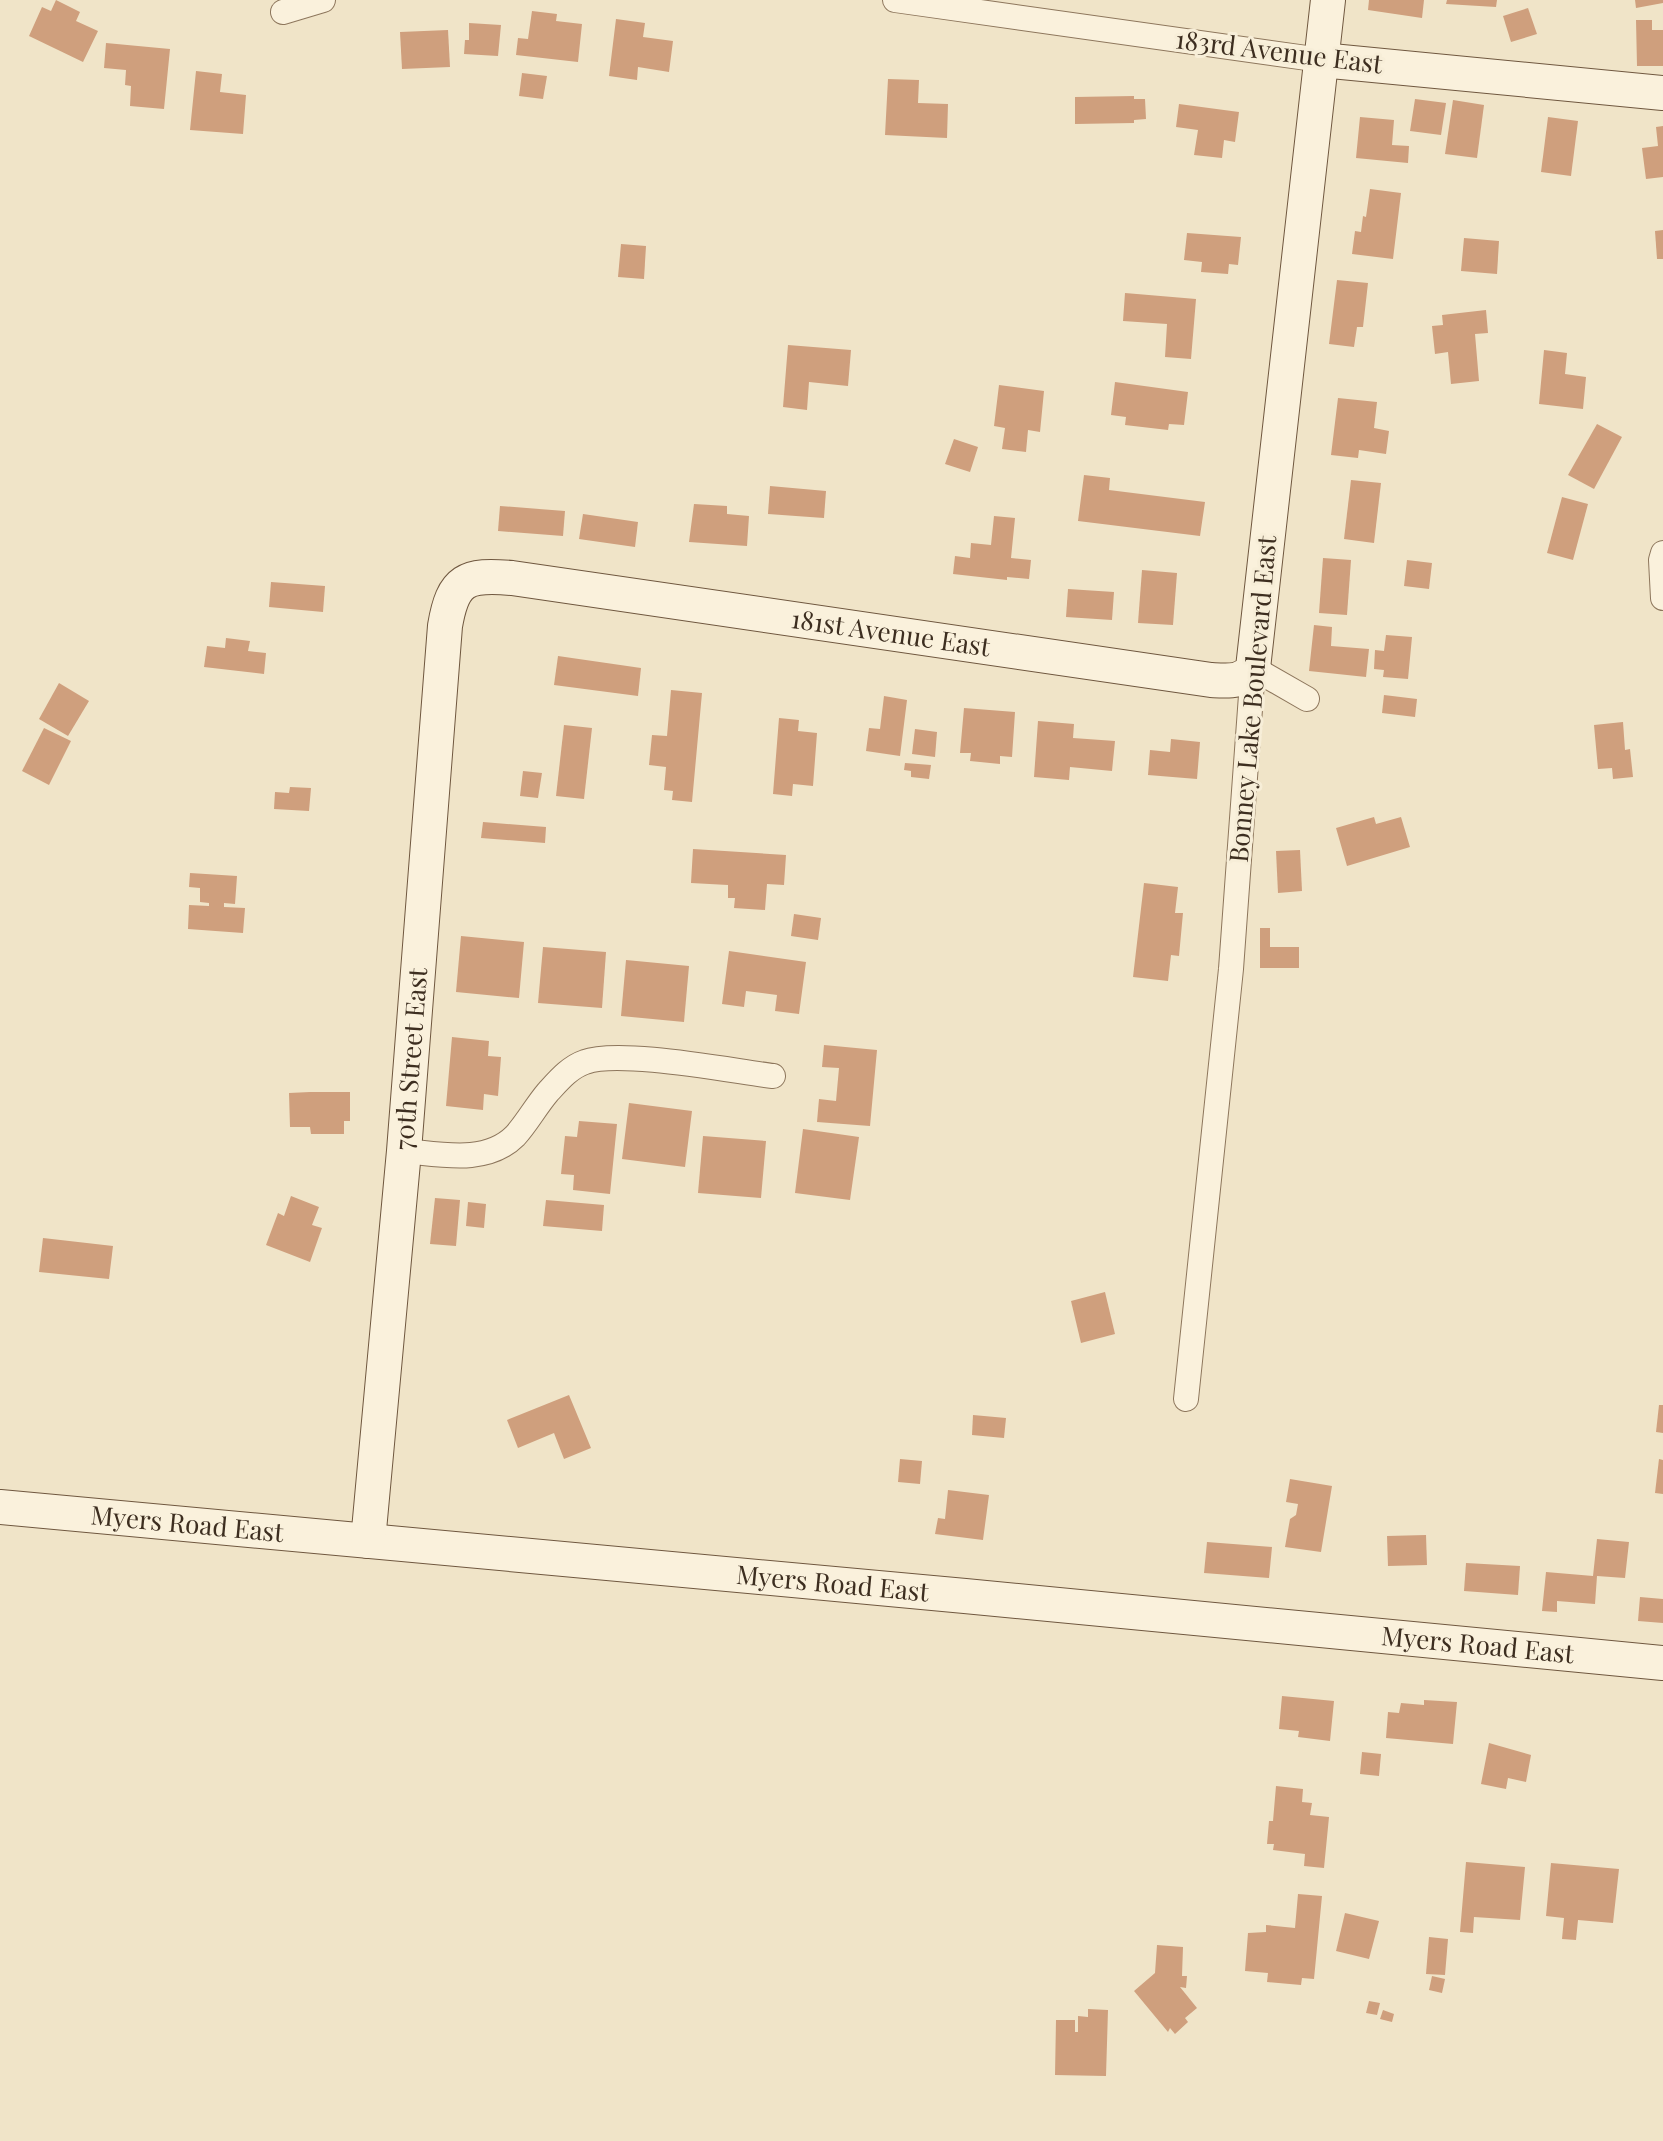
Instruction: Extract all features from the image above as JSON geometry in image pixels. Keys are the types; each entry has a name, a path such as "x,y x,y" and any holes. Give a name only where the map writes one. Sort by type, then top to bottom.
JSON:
{"street":[{"path":"283,12 323,0"},
{"name":"183rd Avenue East","path":"895,0 1321,60 1663,93"},
{"name":"Bonney Lake Boulevard East","path":"1186,1399 1231,969 1253,668 1328,0"},
{"path":"1663,553 1663,598"},
{"name":"181st Avenue East","path":"462,582 480,576 512,578 1211,680 1240,679 1253,668"},
{"name":"70th Street East","path":"368,1541 404,1151 445,626 454,589 462,582"},
{"path":"1253,668 1307,699"},
{"path":"404,1151 463,1155 499,1147 517,1133 571,1069 596,1059 626,1058 773,1076"},
{"name":"Myers Road East","path":"0,1507 1663,1663"}],"building":[{"path":"56,0 80,12 76,21 98,31 83,62 29,36 42,7 51,11"},
{"path":"1369,0 1424,0 1422,18 1368,10"},
{"path":"1447,0 1497,0 1496,7 1446,4"},
{"path":"1635,0 1663,0 1663,3 1636,8"},
{"path":"1528,8 1537,34 1511,42 1503,16"},
{"path":"532,11 557,14 556,21 582,24 578,62 516,55 518,38 528,39"},
{"path":"616,19 645,23 643,37 673,41 669,72 638,67 637,80 609,76"},
{"path":"1636,20 1652,20 1652,30 1663,30 1663,66 1637,66"},
{"path":"469,23 501,25 498,56 464,54 465,40 469,40"},
{"path":"448,30 450,67 402,69 400,32"},
{"path":"106,43 170,49 164,109 130,106 131,86 125,85 126,70 104,68"},
{"path":"196,71 222,74 220,92 246,95 243,134 190,130"},
{"path":"522,73 547,76 543,99 519,96"},
{"path":"888,79 919,80 918,103 948,104 947,138 885,135"},
{"path":"1134,96 1134,99 1145,99 1146,119 1134,120 1134,123 1075,124 1075,97"},
{"path":"1415,99 1446,103 1441,135 1410,131"},
{"path":"1453,100 1484,105 1477,158 1445,154"},
{"path":"1179,104 1239,112 1235,142 1224,140 1222,158 1194,155 1198,130 1176,127"},
{"path":"1360,117 1394,120 1392,145 1409,146 1408,163 1356,158"},
{"path":"1548,117 1578,121 1571,176 1541,172"},
{"path":"1663,126 1663,177 1646,179 1642,148 1658,146 1656,127"},
{"path":"1370,189 1401,193 1393,259 1352,254 1355,231 1361,232 1363,216 1366,217"},
{"path":"1663,230 1663,259 1657,259 1655,231"},
{"path":"1187,233 1241,237 1238,265 1229,264 1228,274 1201,272 1202,262 1184,260"},
{"path":"1464,238 1499,241 1497,274 1461,271"},
{"path":"621,244 646,246 644,279 618,277"},
{"path":"1337,280 1368,283 1363,327 1357,327 1354,347 1329,344"},
{"path":"1125,293 1196,299 1191,359 1165,357 1167,324 1123,321"},
{"path":"1486,310 1488,333 1475,334 1479,381 1451,384 1448,352 1435,354 1432,326 1443,325 1442,315"},
{"path":"788,345 851,350 848,386 809,382 807,410 783,407"},
{"path":"1544,350 1567,353 1565,374 1586,377 1583,409 1539,404"},
{"path":"1115,382 1188,392 1184,425 1169,424 1168,430 1125,425 1126,417 1111,415"},
{"path":"999,385 1044,391 1040,432 1028,430 1026,452 1002,449 1005,428 994,426"},
{"path":"1338,398 1377,402 1374,428 1389,431 1386,454 1359,450 1358,458 1331,455"},
{"path":"1597,424 1622,437 1594,489 1568,475"},
{"path":"954,439 978,447 970,472 945,464"},
{"path":"1084,475 1110,478 1109,490 1205,502 1200,536 1078,521"},
{"path":"1351,480 1381,483 1374,543 1344,539"},
{"path":"770,486 826,491 824,518 768,514"},
{"path":"1562,497 1588,504 1573,560 1547,553"},
{"path":"694,504 727,506 727,514 749,516 747,546 689,542"},
{"path":"500,506 565,511 563,536 498,531"},
{"path":"583,514 638,522 635,547 579,539"},
{"path":"994,516 1015,518 1011,558 1031,560 1029,579 1007,577 1007,580 953,574 955,556 970,558 971,543 991,545"},
{"path":"1323,558 1351,560 1347,615 1319,613"},
{"path":"1407,560 1432,563 1429,589 1404,586"},
{"path":"1142,570 1177,573 1173,625 1138,623"},
{"path":"271,582 325,586 323,612 269,607"},
{"path":"1068,589 1114,592 1112,620 1066,617"},
{"path":"1314,625 1332,627 1331,646 1369,649 1366,677 1309,671"},
{"path":"1386,635 1412,637 1408,679 1383,677 1384,670 1374,669 1375,650 1384,651"},
{"path":"226,638 250,641 248,651 266,653 264,674 204,667 207,646 225,648"},
{"path":"558,656 641,668 638,696 554,685"},
{"path":"59,683 89,701 68,736 39,719"},
{"path":"671,690 702,693 692,802 672,800 673,791 664,790 666,767 649,765 652,735 667,736"},
{"path":"1384,695 1417,699 1415,717 1382,713"},
{"path":"884,696 907,700 900,756 866,751 869,728 880,729"},
{"path":"964,708 1015,712 1012,757 1000,756 1000,764 970,761 971,753 960,753"},
{"path":"779,718 799,720 798,731 817,733 813,786 793,784 792,796 773,794"},
{"path":"1038,721 1074,724 1073,738 1115,741 1112,771 1070,767 1069,780 1034,777"},
{"path":"1623,722 1625,750 1630,749 1633,777 1613,779 1612,768 1598,769 1594,725"},
{"path":"564,725 592,728 584,799 556,796"},
{"path":"44,728 71,741 49,785 22,771"},
{"path":"915,729 937,732 935,757 912,754"},
{"path":"1171,739 1200,742 1197,779 1148,775 1150,750 1170,752"},
{"path":"905,763 931,765 929,779 911,777 911,771 904,770"},
{"path":"523,771 542,773 538,798 520,796"},
{"path":"290,787 311,788 309,811 274,809 275,792 289,793"},
{"path":"1374,817 1376,824 1401,817 1410,847 1347,866 1336,828"},
{"path":"483,822 546,827 545,843 481,838"},
{"path":"693,849 786,855 784,885 767,884 765,910 734,908 735,898 728,898 728,885 691,883"},
{"path":"1300,850 1302,891 1278,893 1276,851"},
{"path":"190,873 237,876 235,904 224,903 224,907 245,908 243,933 188,929 189,905 209,906 209,903 200,902 200,888 189,887"},
{"path":"1144,883 1178,887 1175,913 1183,913 1179,956 1171,955 1168,981 1133,977"},
{"path":"794,914 821,918 818,940 791,936"},
{"path":"1260,928 1270,928 1270,947 1299,947 1299,968 1260,968"},
{"path":"461,936 524,942 519,998 456,992"},
{"path":"543,947 606,952 602,1008 538,1003"},
{"path":"729,951 806,962 799,1014 775,1011 777,995 746,991 744,1007 722,1004"},
{"path":"626,960 689,966 684,1022 621,1016"},
{"path":"452,1037 489,1041 488,1056 501,1057 498,1096 484,1094 483,1110 446,1106"},
{"path":"824,1045 877,1050 870,1126 817,1122 819,1099 836,1101 839,1068 822,1067"},
{"path":"350,1092 350,1121 344,1121 344,1134 311,1134 310,1127 290,1127 289,1093"},
{"path":"629,1103 692,1111 685,1167 622,1159"},
{"path":"579,1121 617,1124 610,1194 573,1190 574,1175 561,1174 565,1136 577,1137"},
{"path":"803,1129 859,1137 850,1200 795,1193"},
{"path":"703,1136 766,1141 761,1198 698,1193"},
{"path":"291,1196 319,1207 312,1225 322,1228 310,1262 266,1245 278,1213 284,1216"},
{"path":"435,1198 460,1200 456,1246 430,1244"},
{"path":"546,1200 604,1205 602,1231 543,1226"},
{"path":"468,1202 486,1204 484,1228 466,1226"},
{"path":"43,1238 113,1246 109,1279 39,1272"},
{"path":"1105,1292 1115,1334 1081,1343 1071,1301"},
{"path":"569,1395 591,1448 564,1459 554,1433 518,1448 507,1420"},
{"path":"1659,1405 1663,1405 1663,1433 1656,1432"},
{"path":"973,1415 1006,1418 1004,1438 972,1435"},
{"path":"900,1459 922,1461 920,1484 898,1482"},
{"path":"1659,1459 1663,1460 1663,1494 1655,1493"},
{"path":"1290,1479 1332,1486 1321,1552 1285,1547 1290,1519 1296,1515 1298,1504 1286,1502"},
{"path":"948,1490 989,1495 983,1540 935,1534 938,1518 945,1519"},
{"path":"1426,1535 1427,1565 1388,1566 1387,1536"},
{"path":"1597,1539 1629,1542 1625,1578 1597,1576 1595,1604 1557,1601 1557,1612 1542,1611 1546,1572 1593,1576"},
{"path":"1207,1542 1272,1547 1269,1578 1204,1573"},
{"path":"1466,1563 1520,1566 1518,1595 1464,1591"},
{"path":"1640,1597 1663,1599 1663,1623 1638,1621"},
{"path":"1282,1696 1334,1701 1330,1741 1298,1737 1299,1731 1279,1729"},
{"path":"1424,1700 1457,1702 1453,1744 1386,1738 1388,1712 1399,1713 1401,1703 1424,1705"},
{"path":"1489,1743 1531,1755 1526,1782 1508,1778 1506,1789 1481,1784"},
{"path":"1362,1752 1381,1754 1379,1776 1360,1774"},
{"path":"1276,1786 1303,1789 1302,1802 1312,1803 1310,1815 1329,1817 1324,1868 1304,1866 1305,1854 1273,1850 1274,1844 1267,1844 1269,1821 1273,1821"},
{"path":"1466,1862 1525,1867 1520,1920 1474,1917 1473,1933 1460,1932"},
{"path":"1551,1863 1619,1869 1613,1923 1578,1920 1576,1940 1562,1939 1564,1918 1546,1916"},
{"path":"1298,1894 1322,1896 1314,1979 1302,1978 1301,1985 1267,1982 1268,1973 1245,1971 1248,1933 1266,1932 1266,1925 1295,1928"},
{"path":"1345,1913 1379,1921 1369,1959 1336,1951"},
{"path":"1429,1937 1448,1939 1445,1975 1426,1974"},
{"path":"1157,1945 1183,1947 1182,1976 1187,1976 1186,1988 1180,1987 1197,2008 1185,2018 1188,2022 1175,2034 1170,2028 1168,2032 1134,1991 1155,1973"},
{"path":"1432,1976 1445,1979 1442,1993 1429,1990"},
{"path":"1369,2001 1380,2003 1377,2015 1366,2013"},
{"path":"1088,2009 1108,2010 1106,2076 1055,2075 1056,2020 1075,2020 1075,2032 1078,2032 1078,2016 1088,2017"},
{"path":"1383,2010 1394,2014 1392,2022 1380,2019"}]}
